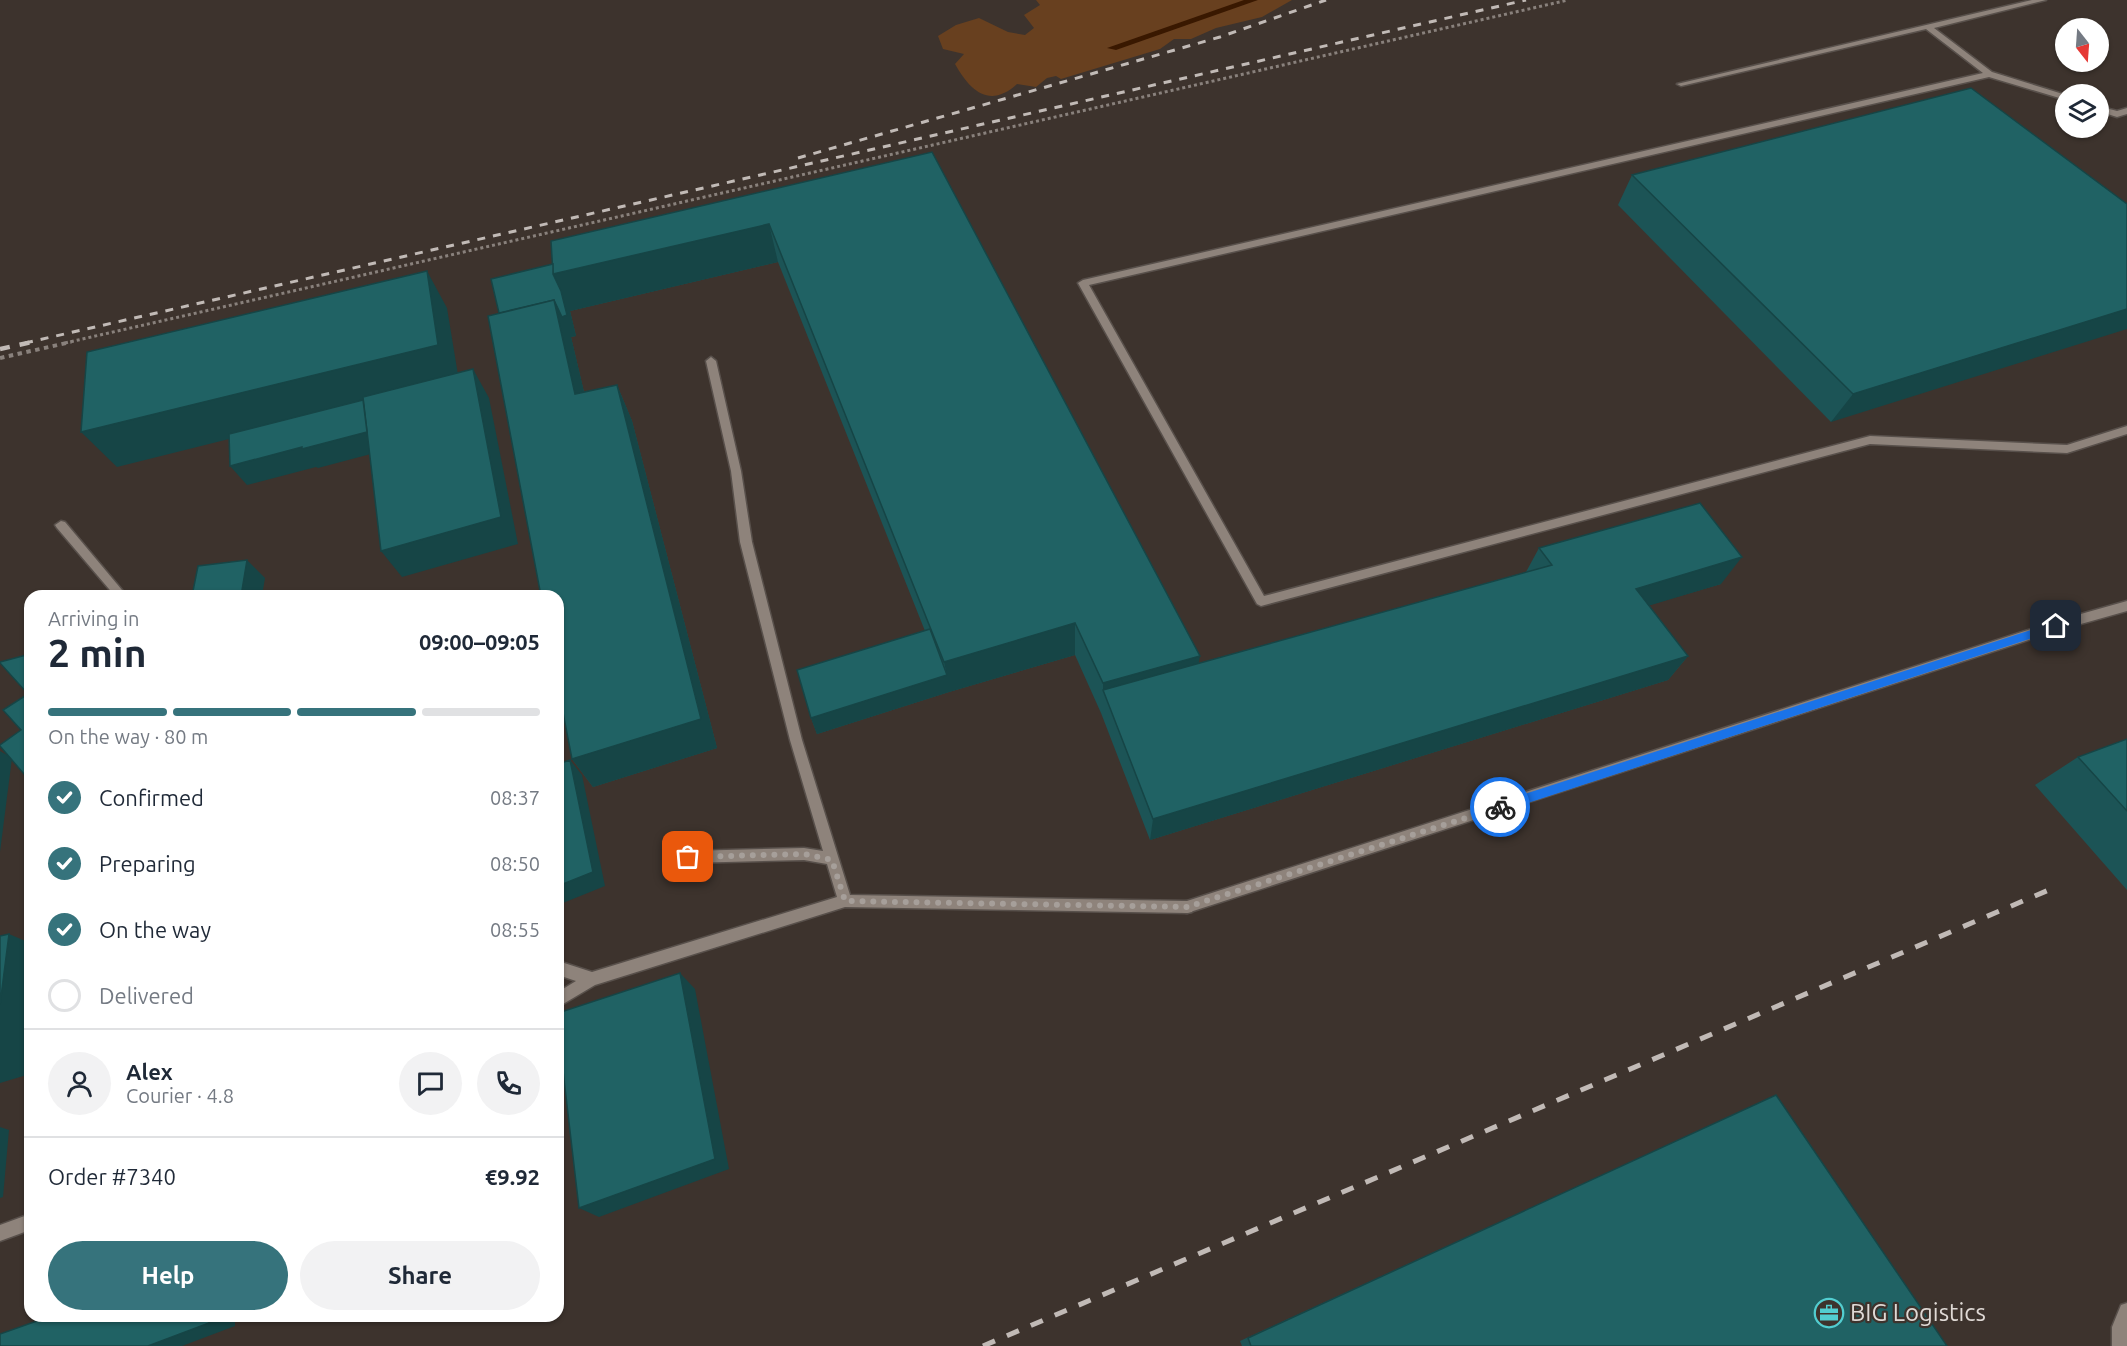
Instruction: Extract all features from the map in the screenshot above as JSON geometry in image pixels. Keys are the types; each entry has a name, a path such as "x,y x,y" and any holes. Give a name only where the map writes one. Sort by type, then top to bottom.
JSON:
{"street":[{"path":"1681,84 2042,0"},
{"path":"1928,27 1989,74 2055,95"},
{"path":"1989,74 1083,284 1261,601 1870,440 2067,449 2127,430"},
{"path":"2109,111 2117,114 2127,111"},
{"path":"711,361 736,471 746,542 796,740 845,901"},
{"path":"61,525 117,590"},
{"path":"564,996 592,979 845,901 1187,907 2056,626 2127,606"},
{"path":"688,857 804,854 832,860"},
{"path":"564,971 592,979"},
{"path":"0,1233 24,1224"},
{"path":"2120,1346 2120,1327 2127,1311"}],"path":[{"path":"0,358 1568,0"}],"shaded area":[{"path":"1036,0 1292,0 1262,17 1216,28 1191,39 1174,39 1160,49 1061,79 1056,76 1047,78 1036,87 1017,84 998,95 989,96 974,89 955,64 964,54 943,49 938,36 956,25 979,18 1008,32 1025,35 1034,28 1024,15 1040,5"}],"building":[{"path":"1971,88 2127,204 2127,309 1853,394 1632,175"},
{"path":"932,152 1200,656 1103,683 1075,623 944,662 769,224 553,274 551,241"},
{"path":"553,264 553,274 561,291 567,315 562,317 554,300 499,313 491,279"},
{"path":"427,271 438,345 81,432 87,352"},
{"path":"554,300 575,394 617,385 701,719 572,759 564,718 564,590 540,590 488,316"},
{"path":"473,369 501,517 381,551 363,397"},
{"path":"363,400 367,432 230,466 229,434"},
{"path":"1700,503 1742,557 1636,589 1688,656 1153,819 1103,690 1552,565 1539,548"},
{"path":"247,560 242,590 193,590 198,566"},
{"path":"930,629 947,675 811,718 797,670"},
{"path":"24,656 24,690 0,663"},
{"path":"24,697 24,774 0,746 21,730 3,710"},
{"path":"2127,739 2127,811 2078,757"},
{"path":"570,760 593,872 564,884 564,762"},
{"path":"9,934 0,1005 0,936"},
{"path":"680,973 715,1159 579,1208 564,1079 564,1011"},
{"path":"1776,1095 1947,1346 1251,1346 1248,1338"},
{"path":"34,1322 209,1322 148,1346 0,1346 0,1334"}],"waterway":[{"path":"1112,48 1253,0"}],"railway":[{"path":"798,158 1220,37 1326,0"},
{"path":"25,343 1526,0"},
{"path":"0,349 32,342"},
{"path":"983,1346 2058,886"}],"way so far":[{"path":"688,857 804,854 832,860 845,901 1187,907 1500,807"}],"place":[{"name":"BIG Logistics","path":"1829,1313"}],"route":[{"path":"1500,807 2056,626"}]}
